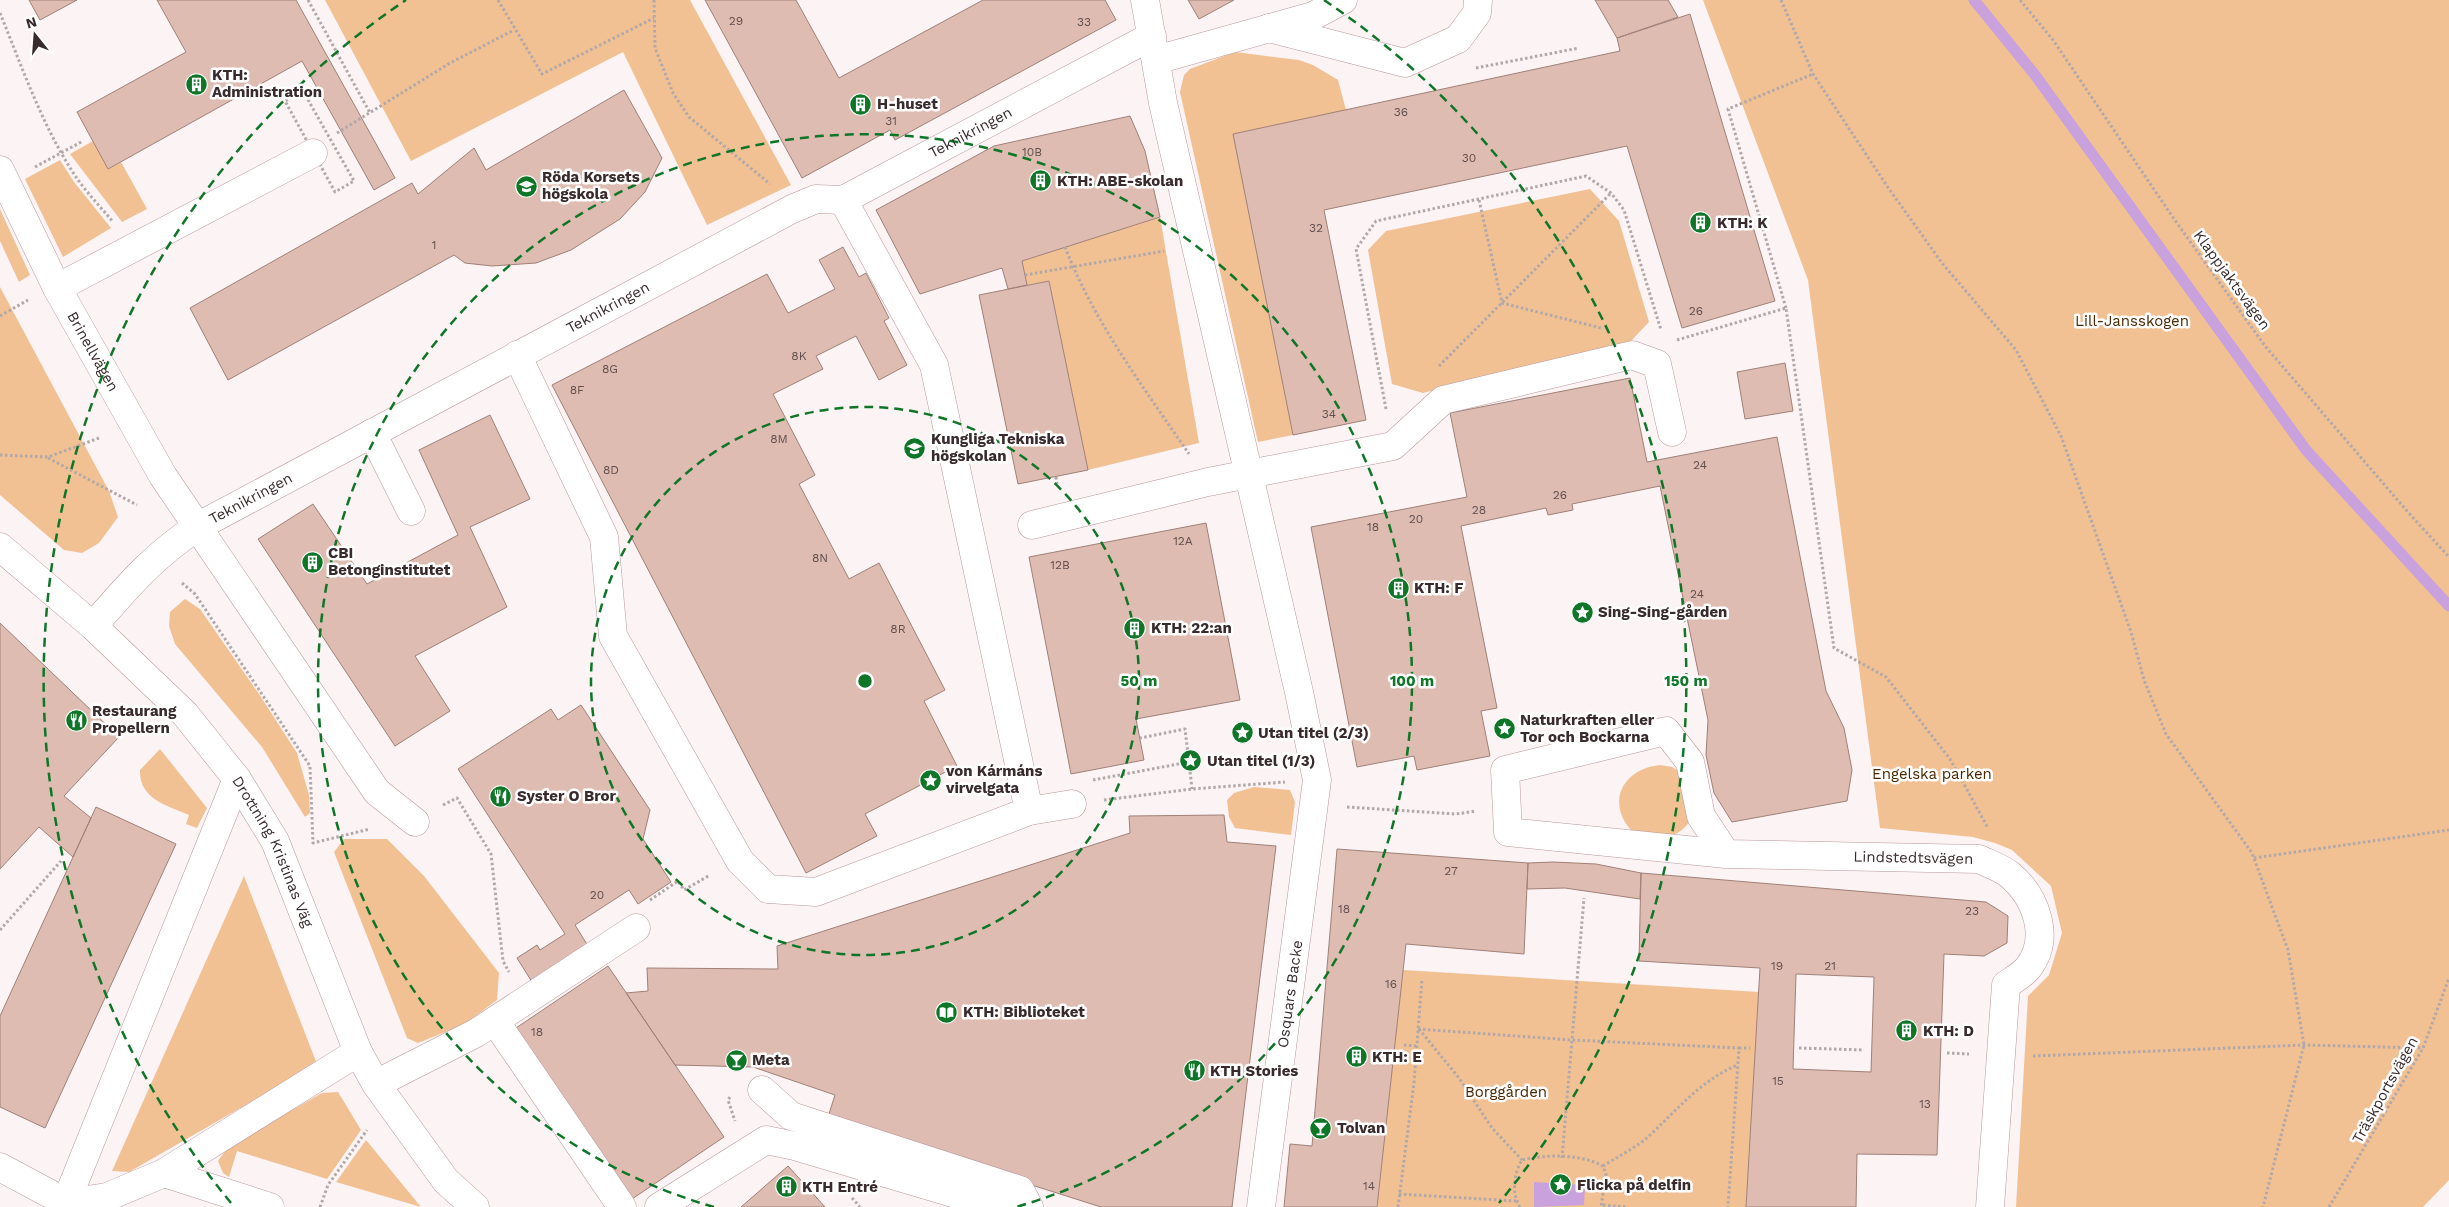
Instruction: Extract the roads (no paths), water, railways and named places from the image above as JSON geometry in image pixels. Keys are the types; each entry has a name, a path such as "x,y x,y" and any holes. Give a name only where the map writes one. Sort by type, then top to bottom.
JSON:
{"street":[{"path":"1145,0 1166,112 1249,474"},
{"name":"Teknikringen","path":"93,626 145,566 168,546 197,527 792,209 816,199 843,200 1154,48 1269,28 1313,16 1343,0"},
{"path":"1269,28 1406,63 1458,39 1476,14 1478,0"},
{"path":"57,288 313,153"},
{"name":"Brinellvägen","path":"3,176 57,288 163,476 376,792 415,822"},
{"path":"843,200 934,365 1029,812"},
{"path":"1032,525 1208,482 1393,446 1443,400 1632,355 1661,354 1672,432"},
{"path":"517,355 604,537 613,636 740,862 768,889 816,892 1029,812 1072,804"},
{"path":"372,433 411,511"},
{"name":"Osquars Backe","path":"1249,474 1317,780 1261,1207"},
{"name":"Drottning Kristinas Väg","path":"0,547 93,626 186,714 237,779 275,841 358,1052 376,1084 446,1181 475,1207"},
{"name":"Lindstedtsvägen","path":"1726,854 1701,816 1690,762 1666,731 1505,770 1508,832 1726,854 1979,859 2009,874 2028,895 2039,920 2039,948 2027,969 2006,985 1990,1207"},
{"path":"66,1205 237,779"},
{"path":"376,1084 476,1033 636,928"},
{"path":"495,1021 622,1207"},
{"path":"0,1167 66,1205 107,1197 164,1173 358,1052"},
{"path":"762,1090 791,1116 1020,1190 1028,1207"},
{"path":"659,1207 766,1140 795,1146 1000,1207"},
{"path":"164,1173 270,1207"}],"waterway":[{"path":"1974,0 2035,75 2306,450 2449,606"}],"place":[{"name":"KTH: Administration","path":"196,84"},
{"name":"H-huset","path":"861,104"},
{"name":"KTH: ABE-skolan","path":"1041,181"},
{"name":"Röda Korsets högskola","path":"526,186"},
{"name":"KTH: K","path":"1701,223"},
{"name":"Kungliga Tekniska högskolan","path":"915,448"},
{"name":"CBI Betonginstitutet","path":"312,562"},
{"name":"KTH: F","path":"1398,588"},
{"name":"Sing-Sing-gården","path":"1582,612"},
{"name":"KTH: 22:an","path":"1135,628"},
{"name":"Restaurang Propellern","path":"76,720"},
{"name":"Naturkraften eller Tor och Bockarna","path":"1504,729"},
{"name":"Utan titel (2/3)","path":"1242,733"},
{"name":"Utan titel (1/3)","path":"1191,761"},
{"name":"von Kármáns virvelgata","path":"930,780"},
{"name":"Syster O Bror","path":"501,796"},
{"name":"KTH: Biblioteket","path":"947,1012"},
{"name":"KTH: D","path":"1907,1031"},
{"name":"KTH: E","path":"1356,1057"},
{"name":"Meta","path":"736,1060"},
{"name":"KTH Stories","path":"1194,1071"},
{"name":"Tolvan","path":"1321,1128"},
{"name":"Flicka på delfin","path":"1561,1185"},
{"name":"KTH Entré","path":"786,1187"}],"park label":[{"name":"Lill-Jansskogen","path":"2132,321"},
{"name":"Engelska parken","path":"1932,774"},
{"name":"Borggården","path":"1506,1092"}]}
